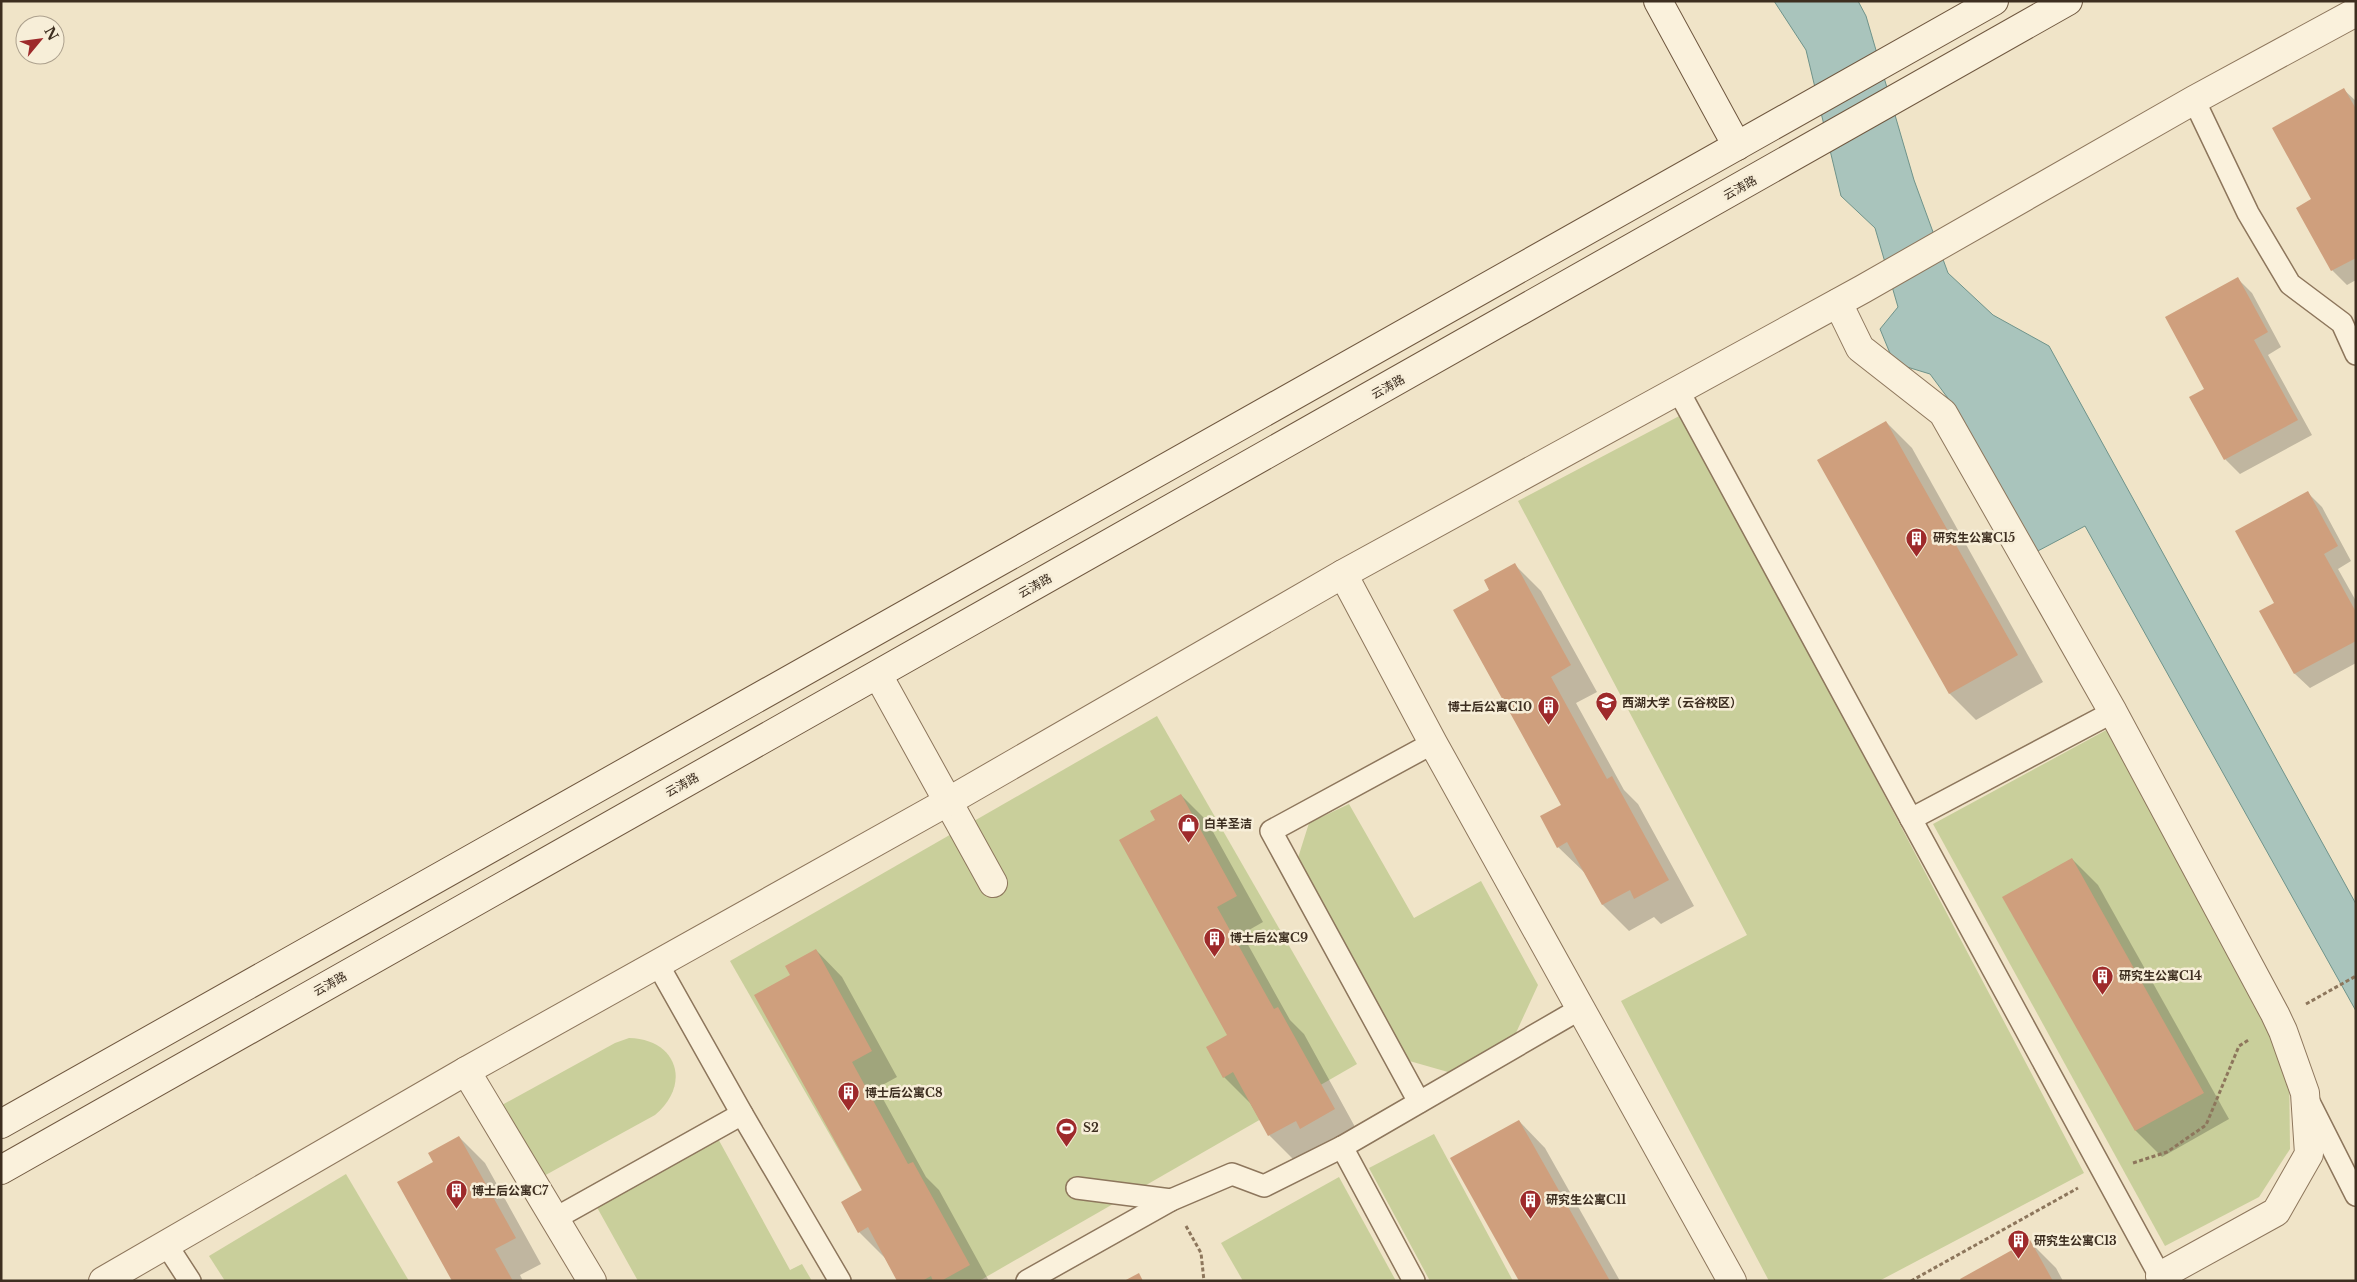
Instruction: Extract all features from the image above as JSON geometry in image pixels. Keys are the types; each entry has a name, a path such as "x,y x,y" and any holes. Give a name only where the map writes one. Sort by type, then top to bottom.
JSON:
{"street":[{"path":"1658,1 1737,146"},
{"path":"1,1124 1994,1"},
{"name":"云涛路","path":"1,1170 2068,1"},
{"path":"103,1281 466,1071 948,801 1343,574 1838,303 2194,100 2356,12"},
{"path":"1838,303 1860,348 1943,413 2113,712 2284,1030 2305,1093 2309,1154 2276,1212 2160,1278"},
{"path":"1343,574 1433,743 1732,1281"},
{"path":"878,675 993,883"},
{"path":"466,1071 556,1218 592,1281"}],"lane":[{"path":"2194,100 2248,213 2290,284 2349,319 2356,354"},
{"path":"1678,390 2160,1278"},
{"path":"1911,819 2113,712"},
{"path":"1419,1102 1271,831 1433,743"},
{"path":"658,962 742,1114 840,1281"},
{"path":"1027,1281 1171,1200 1232,1174 1264,1186 1342,1147 1580,1009"},
{"path":"2305,1093 2356,1194"},
{"path":"556,1218 742,1114"},
{"path":"1342,1147 1414,1281"},
{"path":"1077,1188 1171,1200"},
{"path":"166,1244 190,1281"}],"path":[{"path":"2305,1004 2356,976"},
{"path":"1171,1200 1201,1253 1204,1281"}],"green space":[{"path":"1683,414 2084,1173 1879,1281 1769,1281 1621,1001 1747,935 1518,501"},
{"path":"1157,716 1357,1064 979,1281 914,1281 730,961"},
{"path":"2110,728 2289,1064 2290,1149 2259,1197 2165,1246 1933,824"},
{"path":"1349,804 1414,918 1481,881 1538,985 1515,1035 1448,1072 1406,1060 1297,861 1309,823"},
{"path":"629,1038 645,1040 659,1046 674,1065 676,1077 673,1090 666,1103 655,1115 542,1177 502,1105 615,1043"},
{"path":"1434,1134 1513,1281 1430,1281 1369,1168"},
{"path":"716,1135 790,1270 802,1264 812,1281 638,1281 594,1202"},
{"path":"346,1174 409,1281 225,1281 209,1256"},
{"path":"1339,1177 1396,1281 1243,1281 1221,1243"}],"water":[{"path":"1774,1 1858,1 1866,16 1914,180 1948,273 1993,315 2049,346 2356,904 2356,1011 2085,526 2034,553 1950,401 1930,374 1894,363 1880,329 1898,307 1875,228 1841,196 1806,50"}],"building":[{"path":"2344,88 2356,109 2356,258 2331,271 2296,208 2311,199 2272,128"},
{"path":"2238,277 2268,332 2254,340 2298,420 2224,460 2189,397 2204,389 2165,317"},
{"name":"研究生公寓C15","path":"1886,421 2018,655 1949,694 1817,460"},
{"path":"2308,491 2338,546 2324,554 2356,612 2356,641 2294,674 2259,611 2274,603 2235,531"},
{"name":"博士后公寓C10","path":"1515,563 1571,665 1551,677 1607,779 1612,776 1669,880 1634,899 1630,890 1602,905 1567,842 1557,848 1540,816 1561,805 1453,610 1489,590 1484,580"},
{"name":"博士后公寓C9","path":"1181,794 1237,896 1217,907 1274,1009 1278,1007 1335,1109 1300,1129 1296,1121 1268,1136 1233,1072 1223,1078 1206,1047 1227,1035 1119,840 1155,820 1150,811"},
{"name":"研究生公寓C14","path":"2072,858 2204,1093 2135,1131 2002,897"},
{"name":"博士后公寓C8","path":"816,949 872,1051 852,1062 908,1164 913,1162 970,1265 941,1281 933,1281 931,1276 922,1281 897,1281 868,1227 858,1233 841,1202 862,1190 754,995 790,975 785,966"},
{"name":"研究生公寓C11","path":"1519,1120 1610,1281 1519,1281 1450,1158"},
{"name":"博士后公寓C7","path":"459,1136 516,1238 495,1249 513,1281 452,1281 397,1182 433,1162 428,1153"},
{"name":"研究生公寓C13","path":"2030,1240 2053,1281 1961,1281 1960,1279"},
{"path":"1139,1273 1143,1281 1124,1281"}],"place":[{"name":"研究生公寓C15","path":"1917,557"},
{"name":"西湖大学（云谷校区）","path":"1606,722"},
{"name":"博士后公寓C10","path":"1548,726"},
{"name":"白羊圣洁","path":"1188,843"},
{"name":"博士后公寓C9","path":"1214,957"},
{"name":"研究生公寓C14","path":"2103,995"},
{"name":"博士后公寓C8","path":"849,1112"},
{"name":"S2","path":"1067,1147"},
{"name":"博士后公寓C7","path":"456,1210"},
{"name":"研究生公寓C11","path":"1530,1219"},
{"name":"研究生公寓C13","path":"2018,1260"}]}
